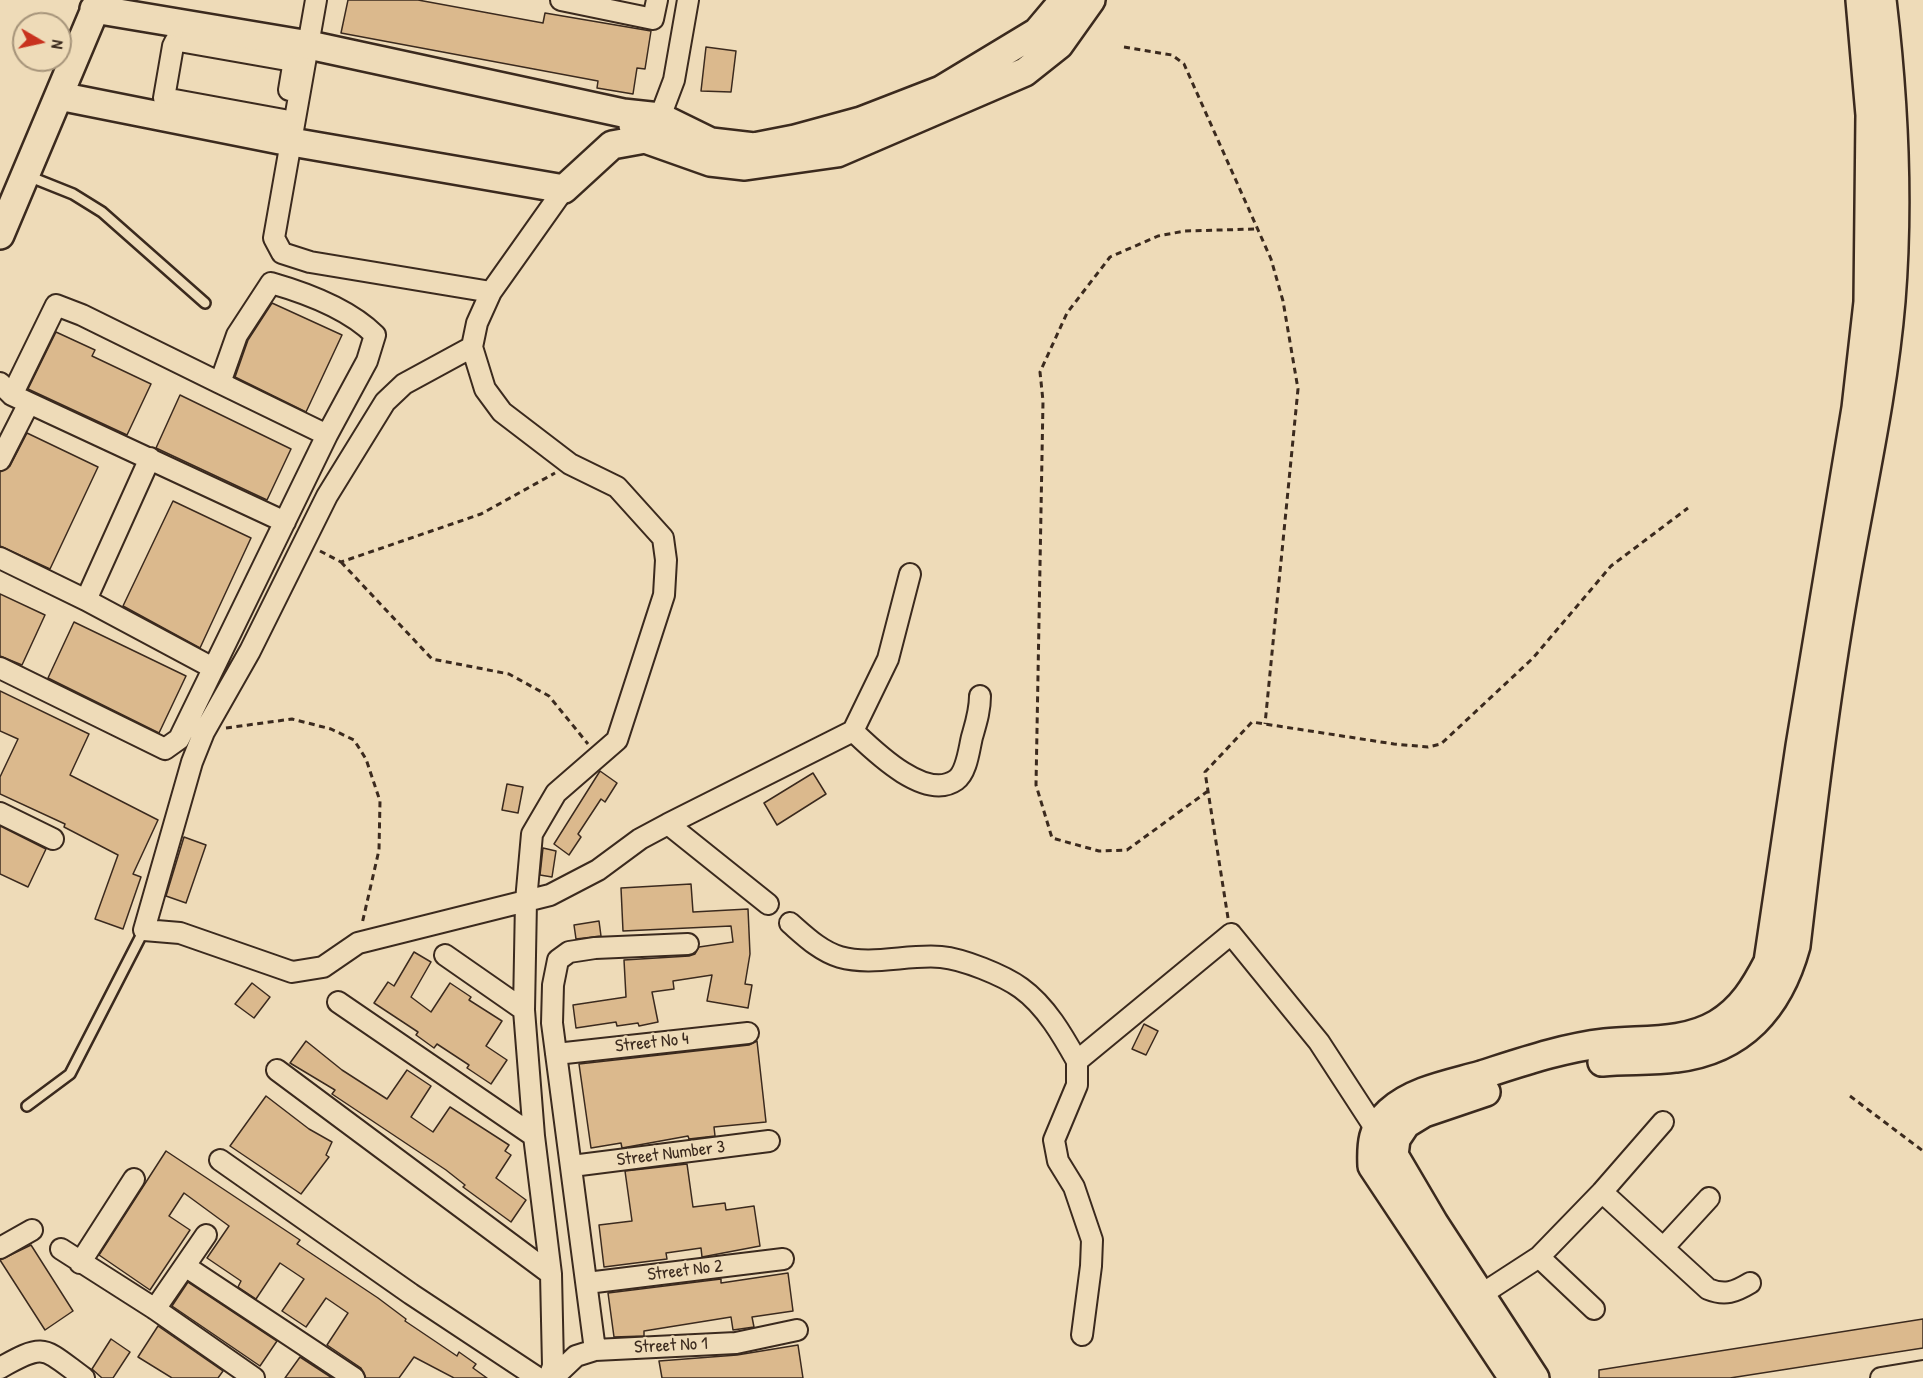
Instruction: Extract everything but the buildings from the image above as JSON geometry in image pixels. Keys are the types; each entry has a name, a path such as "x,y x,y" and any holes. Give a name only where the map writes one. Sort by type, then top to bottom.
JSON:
{"main road":[{"path":"60,96 285,134 564,189 612,145 652,128 711,142 754,147 861,121 941,90 999,56 1037,32 1064,0"},
{"path":"0,235 60,96 96,4 309,45 623,113 710,162 745,166 837,153 1025,72 1059,45 1091,0"},
{"path":"1536,1378 1434,1223 1394,1155 1396,1139 1406,1124 1424,1113 1480,1093 1580,1065 1670,1049 1684,1037 1716,1025 1738,1009 1755,988 1768,962 1776,925 1800,746 1856,408 1868,302 1870,115 1860,0"},
{"path":"1514,1378 1372,1166 1371,1148 1375,1128 1388,1112 1410,1097 1525,1061 1606,1043 1706,1053 1736,1037 1757,1021 1788,976 1796,946 1822,739 1845,586 1878,398 1891,302 1896,182 1882,0"}],"street":[{"path":"285,134 309,45 316,0"},
{"path":"561,0 653,19 657,0"},
{"path":"652,128 674,80 688,0"},
{"path":"285,134 164,98 175,42 287,60 293,66 274,238 282,253 301,260 491,292"},
{"path":"551,1378 553,1366 551,1274 534,1136 524,1010 526,901 532,834 556,793 617,740 664,595 666,560 663,538 617,487 570,464 502,412 485,389 472,347 477,323 491,292 564,189"},
{"path":"0,668 165,749 179,739 327,435 367,361 375,335 366,326 297,290 271,283 237,335 220,383"},
{"path":"0,460 14,394 56,305 82,315 327,435"},
{"path":"472,347 404,384 385,402 327,496 250,651 204,732 192,762 144,930 180,933 292,972 323,967 358,943 550,895 598,870 639,839 853,731 888,659 910,574"},
{"path":"14,394 285,522"},
{"path":"86,600 150,458"},
{"path":"0,558 86,600 213,668"},
{"path":"853,731 891,767 940,786 956,780 962,771 980,711 981,696"},
{"path":"0,813 53,839"},
{"path":"668,824 768,904"},
{"path":"790,923 818,946 840,957 862,960 942,957 976,966 1022,989 1058,1028 1077,1061 1077,1085 1054,1140 1058,1161 1074,1187 1092,1240 1082,1335"},
{"path":"1077,1061 1231,934 1319,1042 1375,1128"},
{"path":"595,1350 552,1023 553,985 558,960 569,951 688,944"},
{"path":"445,955 524,1010"},
{"path":"338,1002 534,1136"},
{"name":"Street No 4","path":"556,1054 748,1033"},
{"path":"277,1070 551,1274"},
{"path":"1482,1294 1539,1257 1602,1192 1663,1122"},
{"name":"Street Number 3","path":"572,1166 769,1141"},
{"path":"220,1160 411,1294 538,1378"},
{"path":"80,1263 134,1179"},
{"path":"1602,1192 1708,1289 1720,1294 1734,1292 1750,1283"},
{"path":"1664,1247 1709,1198"},
{"path":"0,1248 32,1230"},
{"path":"155,1309 206,1235"},
{"path":"61,1249 155,1309 254,1378"},
{"path":"1539,1257 1594,1309"},
{"name":"Street No 2","path":"587,1283 783,1259"},
{"path":"184,1266 354,1378"},
{"name":"Street No 1","path":"551,1378 576,1356 595,1350 736,1343 797,1330"},
{"path":"0,1368 31,1350 49,1352 84,1378"},
{"path":"1881,1378 1923,1371"}],"lane":[{"path":"26,175 73,194 102,212 205,303"},
{"path":"27,1106 70,1074 144,930"}],"path":[{"path":"1124,47 1172,55 1184,64 1271,259 1283,302 1298,389 1264,724"},
{"path":"1208,791 1127,850 1099,851 1052,838 1036,785 1043,401 1041,372 1066,313 1110,256 1158,236 1185,231 1257,229"},
{"path":"342,562 481,514 570,464"},
{"path":"1231,934 1205,772 1252,722 1394,744 1428,747 1441,744 1533,658 1611,566 1688,508"},
{"path":"305,543 342,562 432,658 509,674 549,696 599,757"},
{"path":"204,732 292,719 331,729 354,740 366,759 380,801 379,850 358,943"},
{"path":"1850,1096 1923,1151"}]}
